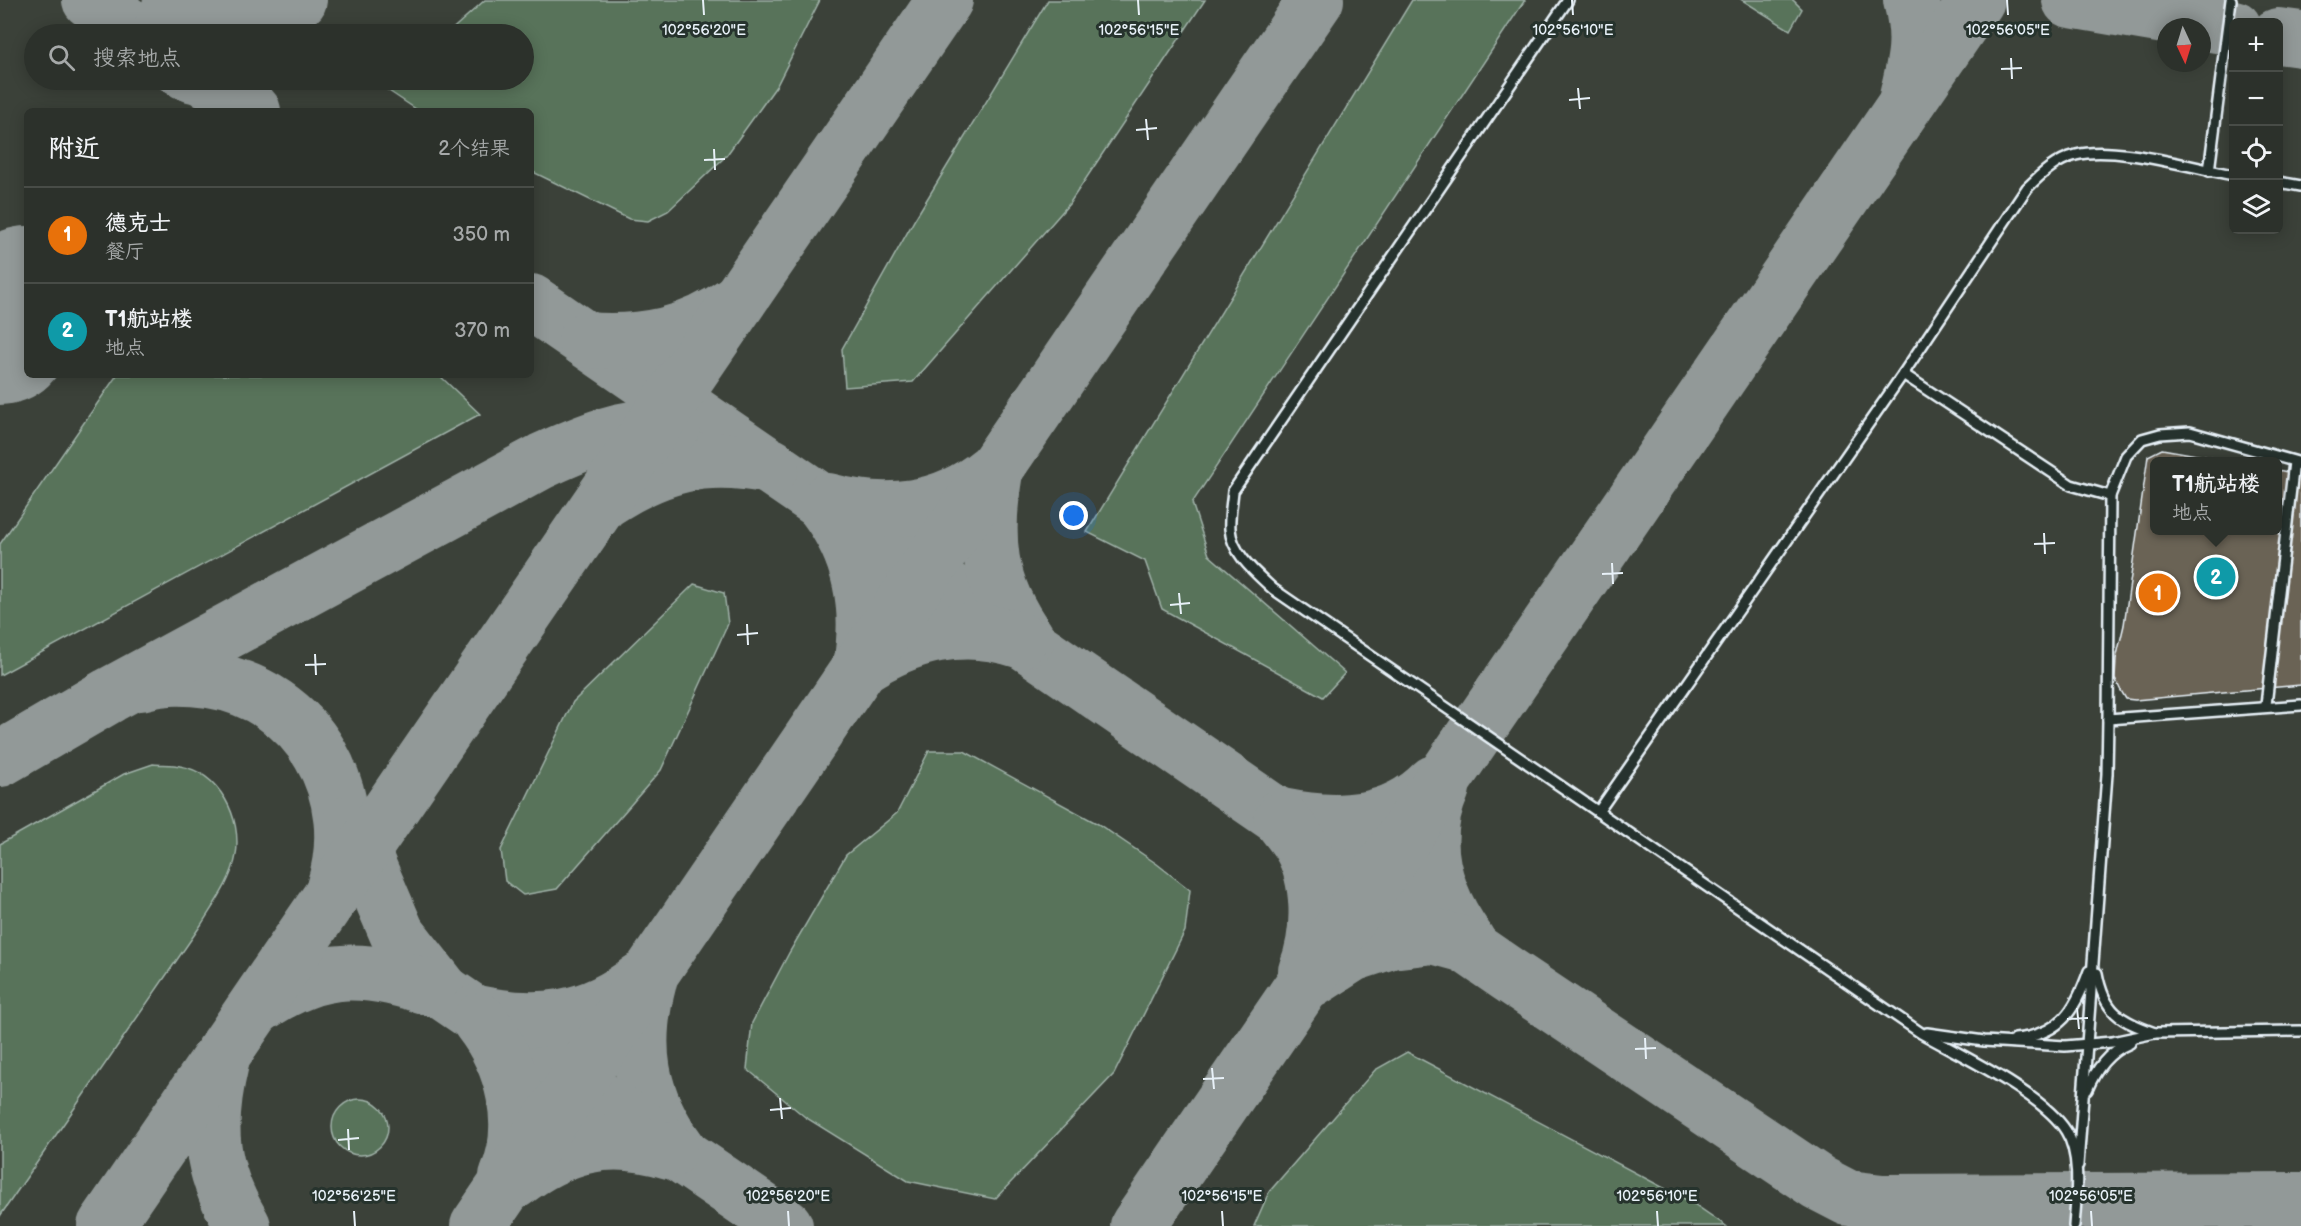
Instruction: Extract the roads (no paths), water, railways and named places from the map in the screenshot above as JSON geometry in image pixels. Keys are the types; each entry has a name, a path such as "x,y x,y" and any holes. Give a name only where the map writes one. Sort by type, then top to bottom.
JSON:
{"lane":[{"path":"1568,0 1233,491 1230,530 1237,549 1251,568 1273,588 1921,1033 2032,1097 2066,1131 2078,1172"},
{"path":"2209,171 2231,0"},
{"path":"1598,812 1903,374 2027,188 2048,167 2077,154 2124,154 2229,174"},
{"path":"2283,183 2301,186"},
{"path":"1903,374 2071,485 2110,496"},
{"path":"2074,1226 2108,774 2110,496 2126,456 2142,439 2160,434 2190,432 2280,457"},
{"path":"2266,705 2298,462 2282,458"},
{"path":"2108,719 2266,705 2301,705"},
{"path":"2094,957 2100,988 2109,1008 2125,1022 2155,1033"},
{"path":"1984,1041 2030,1037 2059,1025 2079,1001 2094,957"},
{"path":"1921,1033 1984,1041 2088,1045 2155,1033 2301,1031"},
{"path":"2083,1098 2096,1069 2117,1048 2155,1033"}],"place":[{"name":"T1航站楼","path":"2216,577"},
{"name":"德克士","path":"2158,593"}]}
